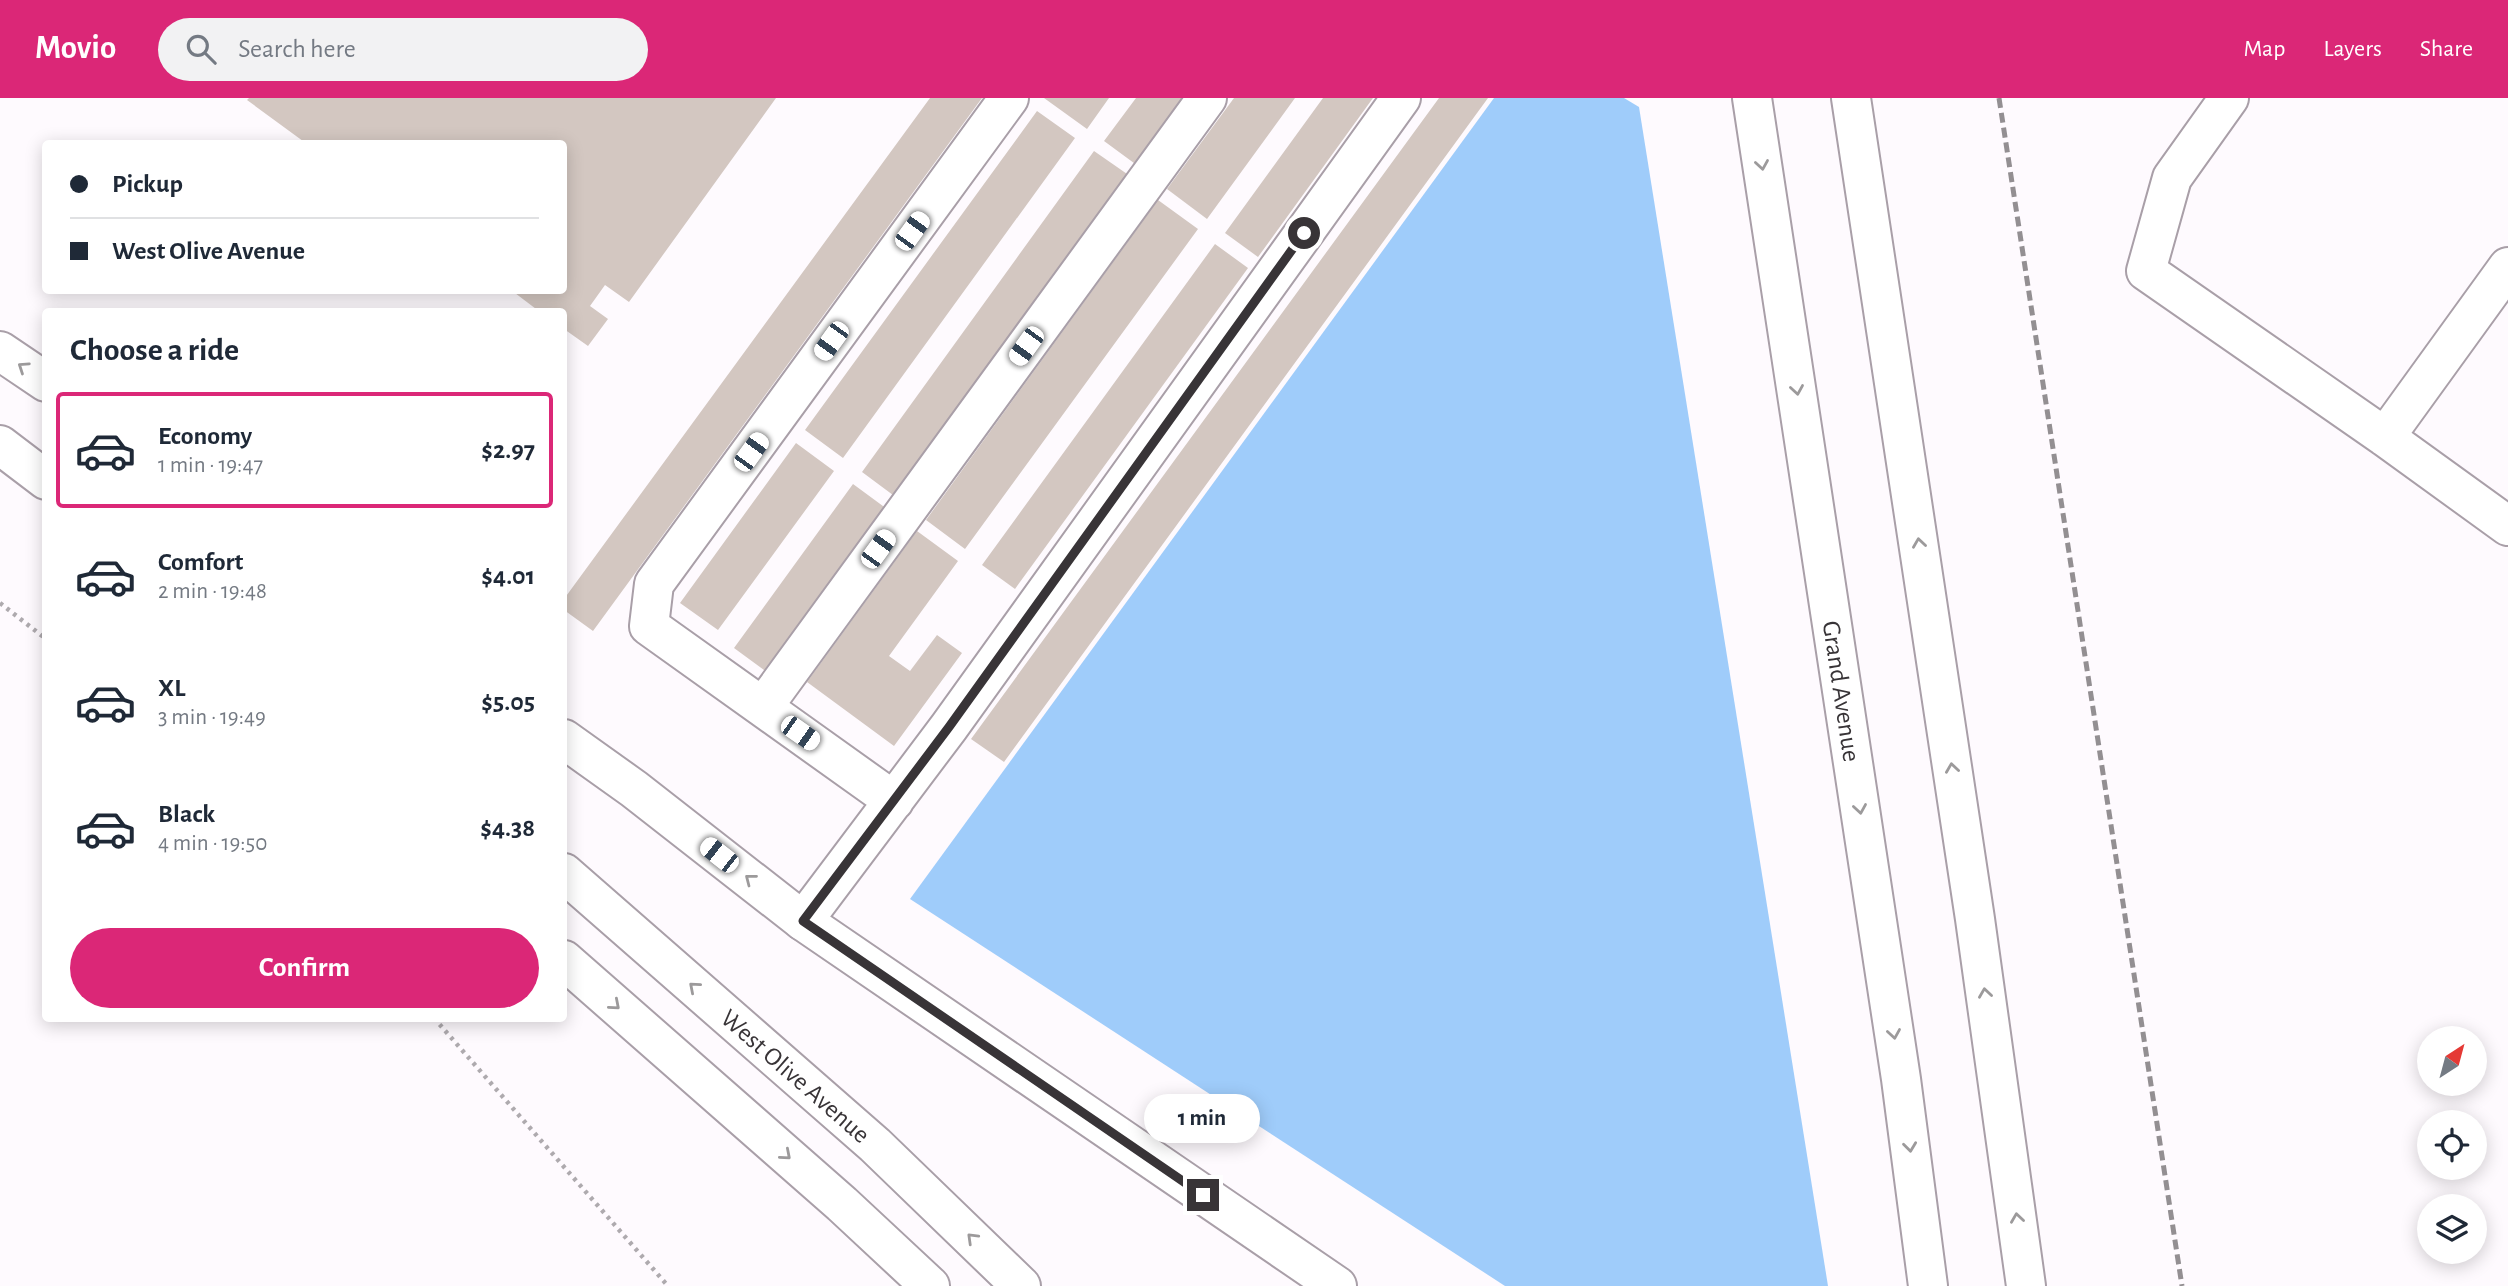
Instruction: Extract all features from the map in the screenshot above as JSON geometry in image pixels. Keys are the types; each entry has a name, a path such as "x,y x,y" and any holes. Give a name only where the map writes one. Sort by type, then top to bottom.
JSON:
{"main road":[{"path":"894,801 649,626 654,584 1009,98"},
{"path":"762,707 1207,98"},
{"path":"803,921 894,801 1401,98"},
{"name":"Grand Avenue","path":"1752,98 1901,1079 1928,1286"},
{"path":"1851,98 1967,865 2026,1286"},
{"path":"2229,98 2172,178 2146,271 2508,526"},
{"path":"2385,437 2508,267"},
{"path":"0,351 42,379"},
{"path":"0,445 42,477"},
{"path":"567,741 634,789 803,921 1336,1286"},
{"name":"West Olive Avenue","path":"567,876 876,1145 1021,1286"},
{"path":"567,963 842,1204 930,1286"}],"path":[{"path":"0,603 42,636"},
{"path":"437,1022 668,1286"}],"water":[{"path":"1494,98 1624,98 1639,107 1828,1286 1505,1286 910,899"}],"building":[{"path":"776,98 629,302 605,285 590,306 608,319 588,346 567,331 567,308 535,308 516,294 567,294 567,140 302,140 247,100"},
{"path":"930,98 982,98 593,631 567,612 567,595"},
{"path":"1044,98 1109,98 1087,129"},
{"path":"1136,98 1187,98 1138,166 1104,141"},
{"path":"1234,98 1295,98 1207,219 1167,189"},
{"path":"1323,98 1373,98 1258,257 1225,233"},
{"path":"1439,98 1488,98 1004,762 971,739"},
{"path":"1037,111 1075,138 843,458 805,430"},
{"path":"1094,151 1130,176 897,498 862,472"},
{"path":"1158,200 1198,229 965,549 926,520"},
{"path":"1215,244 1248,268 1015,589 982,565"},
{"path":"796,443 834,471 718,630 680,603"},
{"path":"853,484 887,509 768,673 734,648"},
{"path":"917,531 958,561 889,656 910,671 937,635 962,653 894,746 807,682"}],"railway":[{"path":"1999,98 2182,1286"}],"route":[{"path":"1203,1195 803,921 949,727 1304,233"}]}
